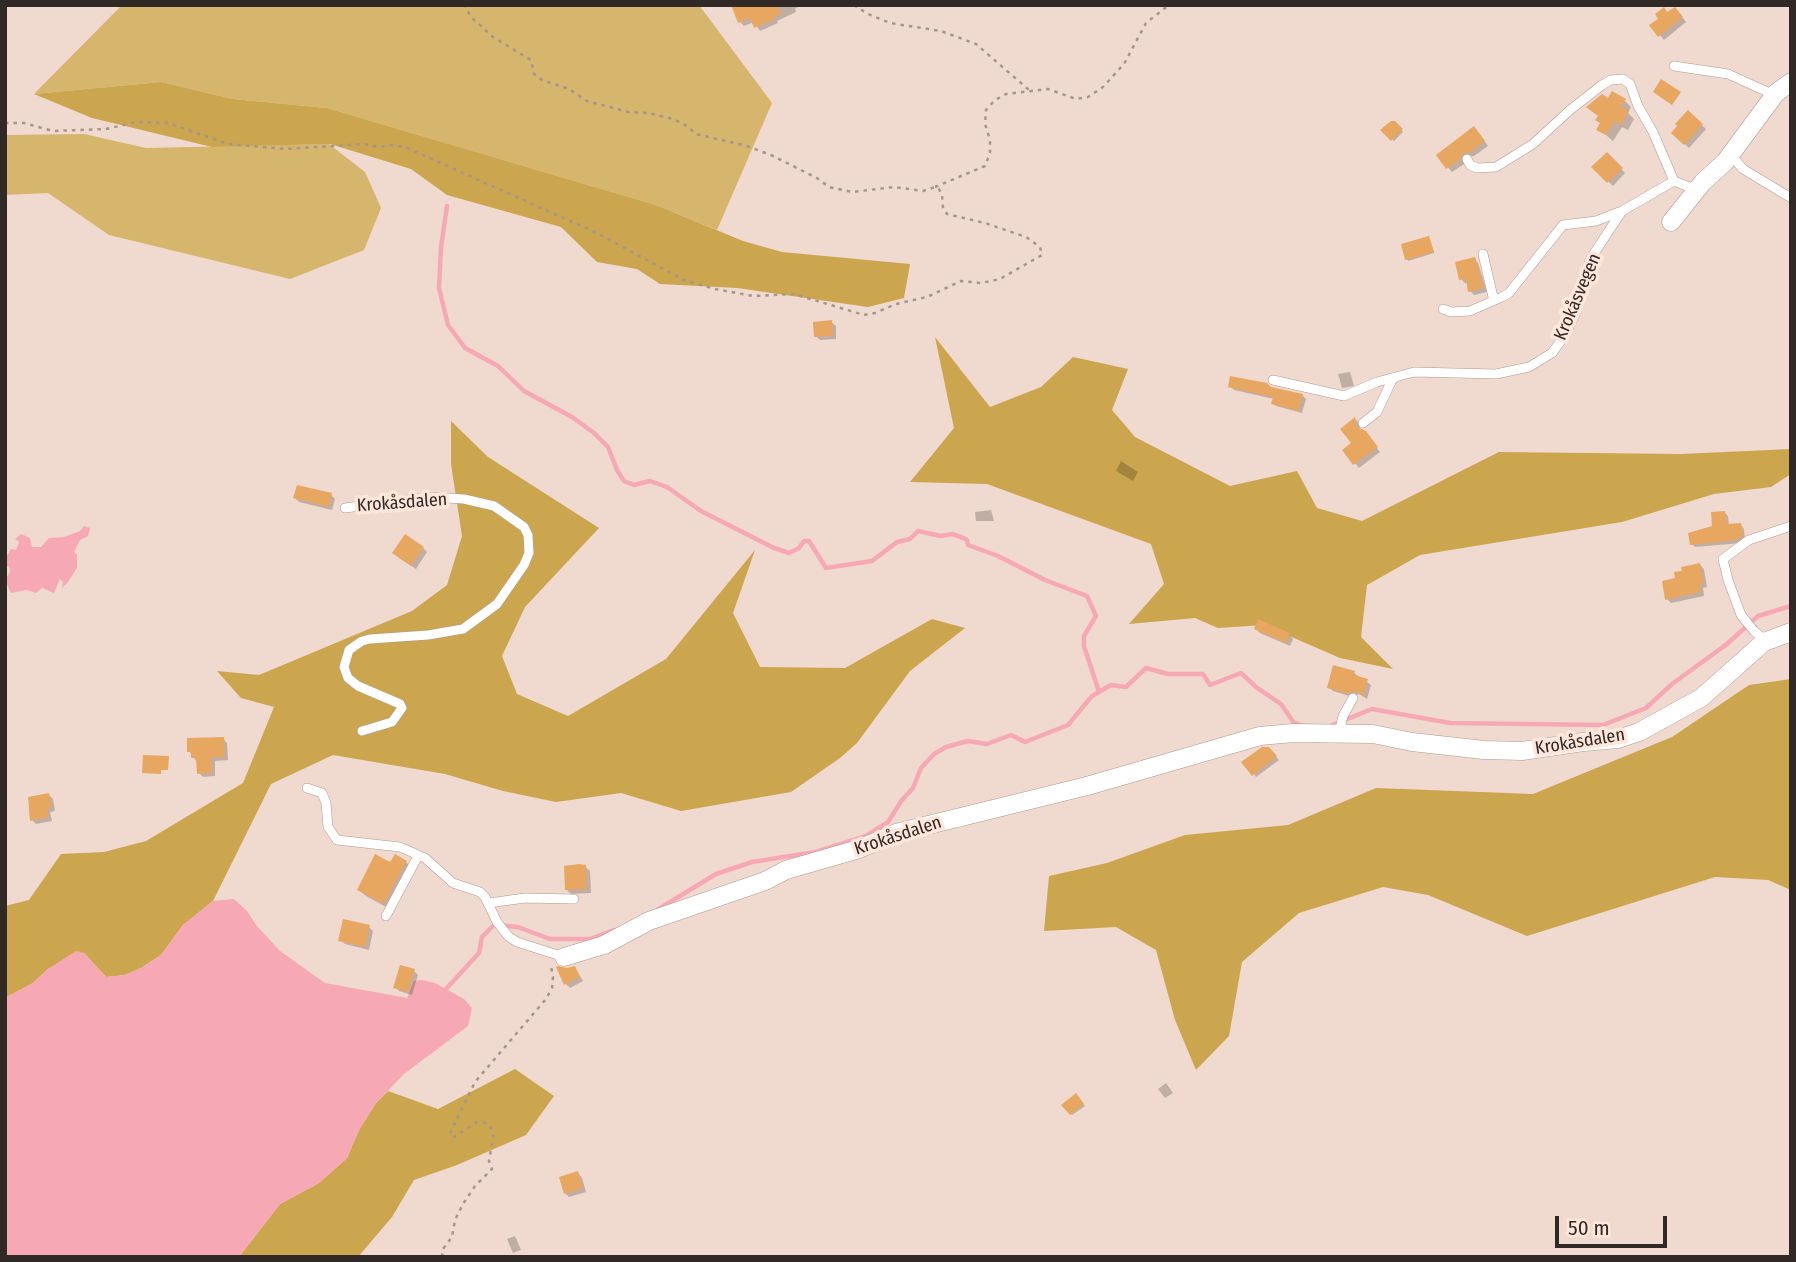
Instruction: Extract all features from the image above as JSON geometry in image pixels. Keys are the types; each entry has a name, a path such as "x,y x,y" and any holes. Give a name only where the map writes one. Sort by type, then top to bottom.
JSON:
{"street":[{"path":"1671,222 1700,185 1731,155 1776,93 1791,82"},
{"name":"Krokåsdalen","path":"558,956 604,945 649,921 765,881 786,870 859,849 896,833 1087,786 1260,736 1293,733 1373,734 1412,742 1484,750 1522,751 1618,739 1639,732 1701,698 1766,641 1791,632"}],"lane":[{"path":"1674,66 1728,74 1770,93 1776,93"},
{"path":"1467,159 1470,165 1477,168 1496,167 1533,144 1602,85 1618,78 1630,84 1674,181 1689,187 1700,185"},
{"path":"1731,155 1743,169 1791,198"},
{"name":"Krokåsvegen","path":"1443,309 1451,312 1470,311 1493,302 1509,293 1563,225 1596,221 1622,211 1674,181"},
{"name":"Krokåsvegen","path":"1273,380 1344,396 1397,376 1428,372 1496,374 1529,367 1558,347 1575,314 1587,268 1622,211"},
{"path":"1483,254 1493,297 1497,299"},
{"path":"1363,423 1377,412 1392,380 1397,376"},
{"name":"Krokåsdalen","path":"345,508 429,497 464,499 494,506 524,527 529,544 524,565 497,604 463,629 428,635 370,639 354,646 344,667 348,678 358,686 400,704 401,708 392,722 362,731"},
{"path":"1766,641 1741,615 1728,580 1724,557 1749,540 1791,526"},
{"path":"1339,733 1343,716 1353,698"},
{"path":"307,788 322,793 326,803 327,827 337,840 400,847 425,858 453,883 480,892 489,903 497,922 517,943 558,956"},
{"path":"386,916 418,856"},
{"path":"489,903 525,898 574,899"}],"path":[{"path":"464,5 471,16 493,37 531,60 534,74 542,80 569,89 587,101 628,112 649,113 673,119 688,126 696,134 747,146 773,156 829,187 852,192 894,187 923,191 985,166 990,153 990,140 985,124 986,110 995,100 1006,94 1048,89 1076,99 1088,97 1103,88 1124,64 1146,23 1170,5"},
{"path":"854,5 867,14 890,23 941,31 976,44 1030,91"},
{"path":"5,123 24,123 53,131 106,129 137,122 167,123 228,144 285,149 365,144 405,147 595,232 684,280 753,296 794,294 864,314 926,297 961,281 981,283 1000,279 1042,255 1040,247 1026,237 947,214 943,208 942,195 935,187"},
{"path":"442,1257 463,1204 475,1186 492,1169 489,1161 493,1137 491,1128 486,1123 477,1122 454,1137 450,1135 451,1131 475,1082 546,999 552,988 558,956"}],"shaded area":[{"path":"122,5 699,5 772,103 717,230 656,205 327,108 233,99 161,82 34,94"},
{"path":"161,82 233,99 327,108 656,205 743,241 782,252 910,264 904,298 868,307 737,288 660,284 637,269 597,262 561,227 447,195 411,169 330,144 212,147 92,118 34,94"},
{"path":"84,134 146,148 329,144 365,172 381,208 364,250 290,279 109,235 48,193 5,195 5,135"},
{"path":"935,337 990,407 1041,387 1073,357 1128,369 1112,410 1135,437 1230,486 1297,471 1317,508 1362,521 1499,452 1681,454 1791,449 1791,474 1771,487 1714,494 1622,522 1420,555 1367,585 1361,637 1393,669 1340,658 1264,625 1218,628 1195,618 1129,624 1164,584 1151,544 987,484 910,482 954,428"},
{"path":"451,421 488,457 599,528 525,607 502,656 517,694 568,716 666,659 755,550 733,613 760,667 845,668 932,619 965,628 910,671 857,743 791,792 681,811 621,793 556,802 503,791 445,774 333,755 271,784 213,901 183,925 161,955 125,975 106,977 84,953 48,969 33,983 5,998 5,906 29,900 61,854 104,852 146,841 243,783 274,707 241,698 217,671 259,675 412,611 447,585 462,536 451,464"},
{"path":"84,526 90,528 88,536 80,540 74,552 77,555 77,568 62,588 63,582 60,579 54,593 42,588 36,593 27,590 11,593 5,580 10,572 5,565 5,559 11,549 16,550 19,542 15,539 21,534 30,538 32,547 41,547 49,538 64,537 80,531"},
{"path":"1791,679 1791,890 1768,880 1715,877 1527,936 1428,895 1383,887 1299,913 1242,962 1229,1036 1196,1070 1175,1020 1156,950 1116,927 1044,931 1049,876 1107,863 1185,835 1288,825 1376,788 1533,794 1672,737 1749,685"},
{"path":"234,899 280,951 325,983 407,998 414,981 435,983 464,999 472,1008 468,1026 404,1074 376,1103 359,1130 347,1158 319,1183 280,1204 239,1257 5,1257 5,998 33,983 48,969 76,951 84,953 106,977 125,975 161,955 183,925 213,901"},
{"path":"515,1069 554,1096 526,1135 457,1165 414,1180 392,1217 358,1257 239,1257 280,1204 319,1183 347,1158 359,1130 376,1103 388,1091 438,1109"}],"building":[{"path":"731,5 779,5 777,6 781,14 754,28 750,18 738,23"},
{"path":"1664,7 1667,12 1675,7 1683,17 1658,37 1649,25 1658,19 1655,14"},
{"path":"1661,79 1681,92 1672,105 1653,92"},
{"path":"1612,91 1626,99 1621,107 1629,111 1621,125 1615,121 1606,135 1596,130 1600,123 1595,120 1598,116 1586,107 1602,94 1608,98"},
{"path":"1688,110 1703,124 1684,145 1671,133 1677,126 1675,124"},
{"path":"1395,121 1403,129 1391,141 1380,130"},
{"path":"1474,126 1485,141 1470,153 1463,153 1460,160 1446,169 1436,155"},
{"path":"1607,152 1623,168 1607,183 1591,167"},
{"path":"1429,236 1434,252 1405,260 1401,244"},
{"path":"1475,257 1484,288 1468,292 1466,279 1459,280 1455,262"},
{"path":"832,320 833,336 814,337 813,322"},
{"path":"1230,376 1303,394 1299,411 1271,404 1273,397 1228,387"},
{"path":"1355,417 1357,427 1366,431 1378,447 1353,465 1342,450 1351,443 1340,429"},
{"path":"297,485 332,493 329,507 293,498"},
{"path":"1725,511 1727,524 1741,523 1743,536 1737,540 1690,545 1688,533 1712,526 1711,512"},
{"path":"405,534 424,547 411,566 392,553"},
{"path":"1700,563 1704,584 1700,584 1701,592 1665,600 1662,581 1675,578 1674,572 1682,571 1681,567"},
{"path":"1258,619 1290,633 1286,643 1254,629"},
{"path":"1333,665 1355,671 1354,675 1368,679 1363,696 1354,691 1348,694 1327,688"},
{"path":"224,737 225,757 211,757 212,773 197,774 196,758 191,758 191,752 187,752 187,738"},
{"path":"1262,747 1269,747 1277,756 1252,776 1241,762"},
{"path":"143,755 169,756 168,770 161,770 161,774 142,773"},
{"path":"49,793 52,807 47,808 49,817 30,821 28,797"},
{"path":"375,854 390,862 395,854 407,861 384,904 357,890"},
{"path":"586,865 587,889 565,890 564,866"},
{"path":"343,919 370,925 365,947 338,941"},
{"path":"400,965 415,969 408,992 393,988"},
{"path":"575,966 580,977 564,985 556,967"},
{"path":"1076,1093 1084,1104 1070,1115 1061,1105"},
{"path":"578,1171 583,1188 564,1194 559,1177"}],"waterway":[{"path":"447,206 439,288 448,325 465,348 498,366 524,391 572,417 594,433 608,447 624,481 634,485 650,481 667,487 701,511 789,553 799,548 804,541 809,541 826,568 872,561 897,542 910,539 918,531 961,537 967,540 968,545 1087,596 1096,616 1084,636 1084,646 1099,692"},
{"path":"1330,726 1372,709 1450,723 1603,725 1646,708 1758,616 1791,606"},
{"path":"657,910 716,874 752,862 816,852 866,836 888,822 913,788 921,768 934,754 946,747 968,741 987,744 1011,735 1025,742 1068,725 1092,696 1111,685 1126,687 1146,668 1168,674 1203,674 1210,685 1241,673 1281,704 1294,723 1304,726"},
{"path":"446,989 479,953 482,937 494,925 518,927 550,939 590,939 614,930"}]}
